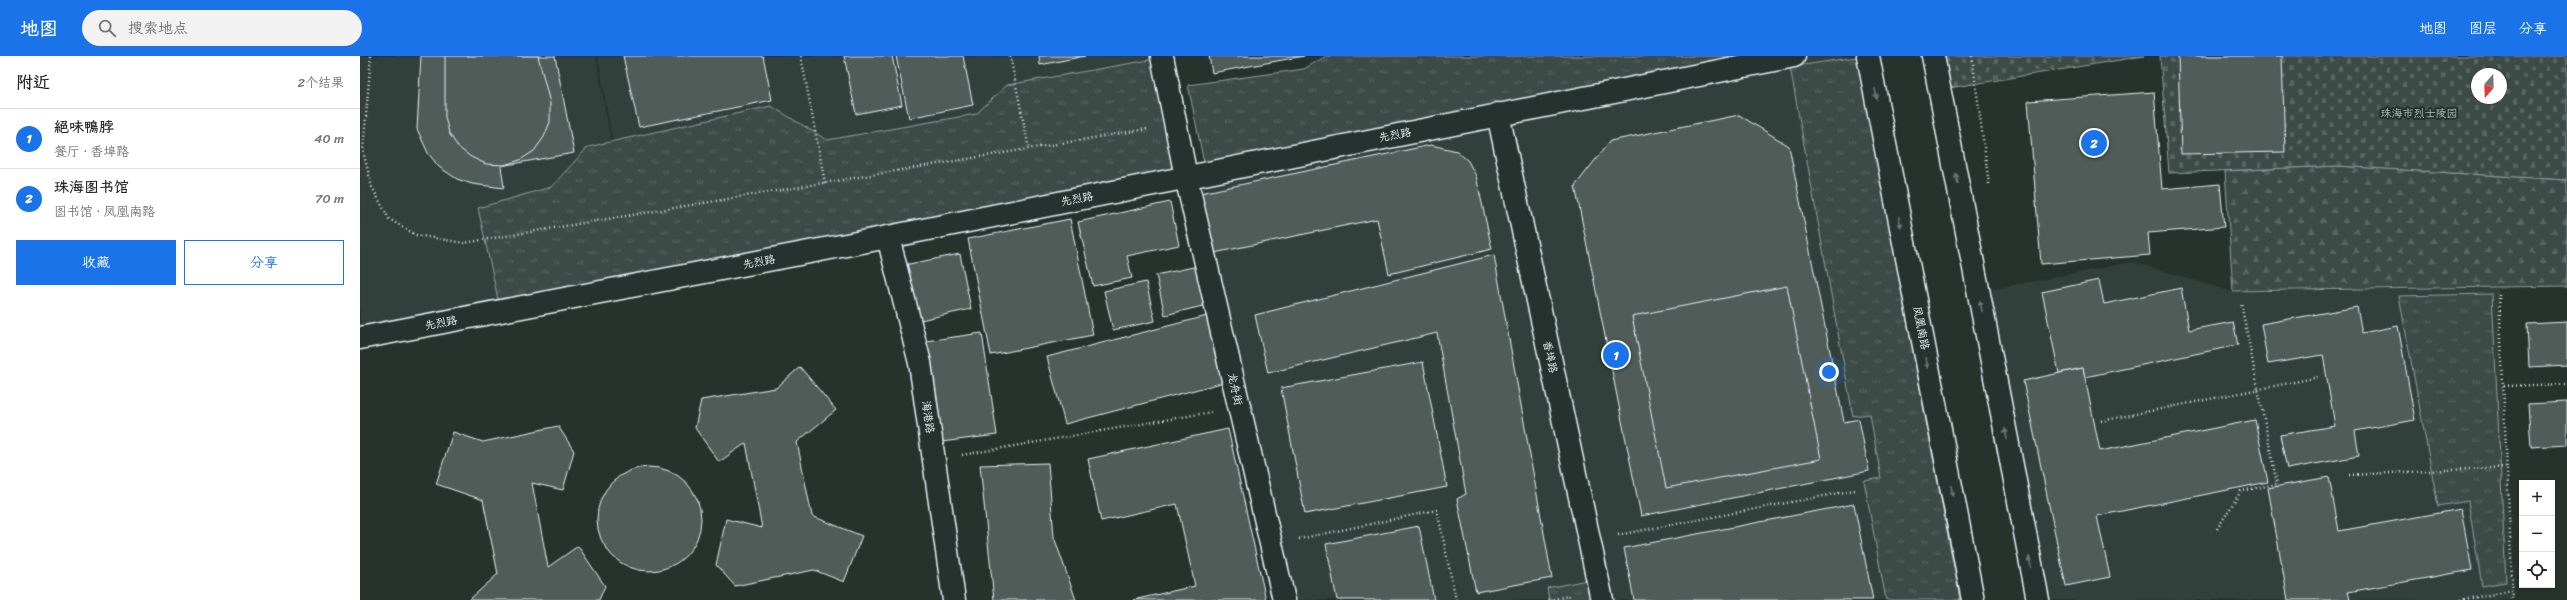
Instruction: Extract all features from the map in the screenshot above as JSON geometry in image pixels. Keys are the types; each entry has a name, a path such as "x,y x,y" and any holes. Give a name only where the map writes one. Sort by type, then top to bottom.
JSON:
{"street":[{"name":"龙舟街","path":"1162,56 1186,177 1284,600"},
{"name":"先烈路","path":"360,338 888,237 1794,56"},
{"name":"凤凰南路","path":"1868,56 1973,600"},
{"path":"1934,56 2038,600"},
{"name":"香埠路","path":"1498,114 1602,600"},
{"name":"海港路","path":"888,237 920,363 954,600"}],"path":[{"path":"371,56 363,151 372,188 389,219 416,235 464,243 1175,125"},
{"path":"800,56 825,183"},
{"path":"1010,56 1029,149"},
{"path":"2499,294 2513,600"},
{"path":"2217,529 2241,491 2277,484 2241,303"},
{"path":"2101,421 2319,377"},
{"path":"2504,386 2567,384"},
{"path":"934,460 1239,407"},
{"path":"2349,475 2507,467"},
{"path":"1590,541 1855,490"},
{"path":"1271,546 1437,510 1456,600"},
{"path":"2460,600 2512,591"}],"shaded area":[{"path":"360,56 596,56 635,283 360,337"},
{"path":"598,56 1160,56 636,283"},
{"path":"1807,56 1867,56 1971,600 1604,600 1500,114"},
{"path":"1496,116 1600,600 1285,600 1187,178"},
{"path":"2133,262 2232,292 2498,288 2506,467 2468,469 2506,468 2512,600 2042,600 1979,292"}],"green space":[{"path":"1326,56 1751,56 1205,168 1188,85 1304,69"},
{"path":"1936,56 2144,56 1943,89"},
{"name":"珠海市烈士陵园","path":"2160,56 2567,56 2567,180 2337,166 2169,173"},
{"path":"1857,57 1960,600 1886,600 1864,481 1881,478 1870,414 1853,416 1790,67"},
{"path":"1155,59 1179,171 499,304 478,208 551,187 588,147 771,106 827,140 976,114 1007,85"},
{"path":"2337,166 2567,180 2567,286 2233,291 2225,171"},
{"path":"2492,294 2506,582 2482,586 2468,501 2438,506 2399,296"},
{"path":"1587,580 1591,600 1549,600 1547,588"}],"building":[{"path":"421,56 555,56 574,153 501,166 504,188 472,184 457,179 439,167 428,153 417,129"},
{"path":"445,56 538,56 550,103 550,122 544,137 534,151 520,160 504,165 486,164 471,157 458,147 449,133 445,117"},
{"path":"623,56 763,56 772,100 639,127"},
{"path":"844,56 892,56 902,105 856,114"},
{"path":"896,56 963,56 973,105 909,118"},
{"path":"1039,56 1085,56 1040,65"},
{"path":"1209,56 1304,56 1212,73"},
{"path":"2178,56 2282,56 2285,152 2181,154"},
{"path":"2154,92 2162,189 2220,184 2224,227 2148,233 2150,255 2041,264 2028,101"},
{"path":"1739,115 1789,146 1844,422 1859,419 1869,471 1641,516 1575,186 1610,141"},
{"path":"1431,145 1457,151 1468,161 1476,176 1492,249 1389,274 1377,219 1209,254 1196,194"},
{"path":"1170,202 1179,245 1127,256 1132,278 1093,286 1078,222"},
{"path":"1070,219 1093,335 991,355 968,239"},
{"path":"960,254 971,309 916,321 904,265"},
{"path":"1494,255 1552,578 1476,592 1457,499 1466,494 1437,333 1268,373 1255,315"},
{"path":"1198,266 1207,305 1165,315 1156,275"},
{"path":"2099,280 2104,304 2181,288 2189,330 2233,322 2238,345 2085,377 2083,368 2059,373 2042,292"},
{"path":"1146,282 1155,321 1113,330 1104,291"},
{"path":"1787,286 1821,459 1666,488 1632,316"},
{"path":"2357,307 2362,333 2398,326 2415,420 2355,431 2359,456 2287,469 2280,435 2335,426 2323,355 2268,364 2261,324"},
{"path":"1207,316 1225,382 1065,424 1047,357"},
{"path":"2567,322 2567,365 2529,367 2527,324"},
{"path":"982,333 997,435 941,442 926,341"},
{"path":"1423,362 1447,487 1305,514 1281,388"},
{"path":"800,367 836,410 797,442 812,516 862,536 844,582 814,570 735,586 716,565 726,519 762,528 746,443 719,462 695,428 701,400 776,388"},
{"path":"2083,368 2100,451 2255,420 2268,482 2097,516 2110,577 2066,586 2023,381"},
{"path":"2567,402 2567,445 2531,447 2528,404"},
{"path":"558,426 574,451 563,490 532,483 548,567 578,546 605,586 599,600 469,600 498,574 483,500 436,484 453,432 483,442"},
{"path":"1228,429 1266,600 1133,600 1195,586 1177,504 1101,521 1088,459"},
{"path":"1048,463 1054,537 1076,600 994,600 980,465"},
{"path":"649,467 669,471 686,482 697,499 701,519 697,539 686,556 669,567 649,571 629,567 612,556 601,539 597,519 601,499 612,482 629,471"},
{"path":"2329,477 2339,531 2461,509 2472,570 2348,592 2350,600 2288,600 2268,488"},
{"path":"1854,504 1873,600 1634,600 1624,548"},
{"path":"1419,526 1434,600 1337,600 1326,544"}],"place":[{"name":"珠海图书馆","path":"2094,143"},
{"name":"絕味鴨脖","path":"1616,355"}]}
